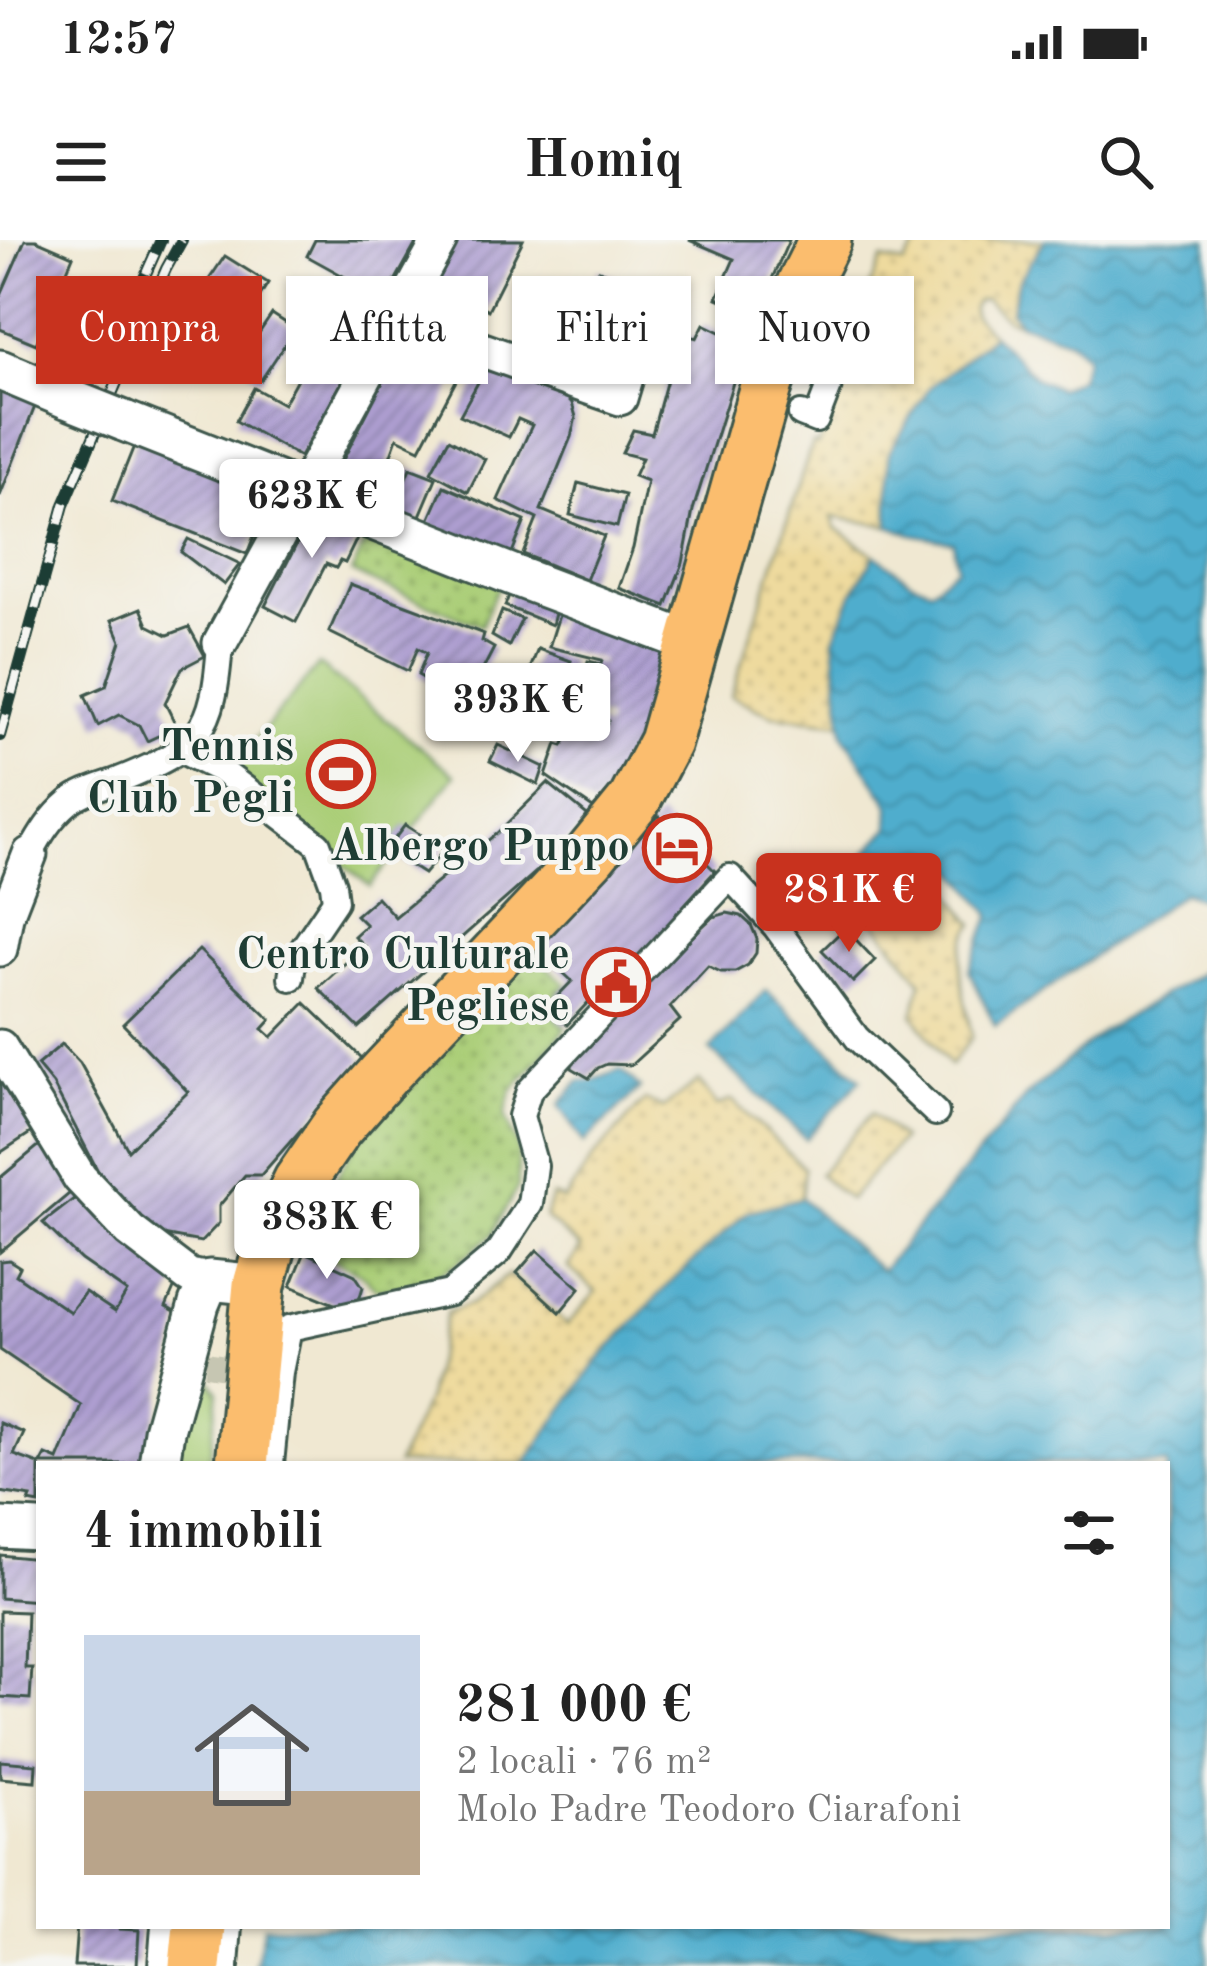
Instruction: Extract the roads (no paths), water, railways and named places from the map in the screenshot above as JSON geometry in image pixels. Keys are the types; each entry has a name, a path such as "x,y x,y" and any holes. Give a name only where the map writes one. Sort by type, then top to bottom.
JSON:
{"main road":[{"path":"242,1461 234,1282 273,1236 299,1182 337,1127 590,855 634,801 665,742 767,382 803,284 825,240"},
{"path":"195,1966 199,1929"}],"street":[{"path":"420,276 440,240"},
{"path":"0,370 693,643"},
{"path":"0,949 5,916 47,823 73,799 182,751 200,731 213,700 220,643 362,384"},
{"path":"580,384 620,398 624,384"},
{"path":"801,414 816,420 830,384"},
{"path":"182,751 222,771 318,844 335,901 293,963 291,978"},
{"path":"271,1461 289,1328 348,1323 450,1293 499,1252 530,1204 535,1166 521,1116 529,1091 730,877 775,926 857,1038 936,1113"},
{"path":"0,1047 80,1178 130,1231 189,1276 234,1282"},
{"path":"159,1461 199,1304 234,1282"},
{"path":"0,1528 36,1530"},
{"path":"161,1966 164,1929"},
{"path":"226,1966 229,1929"}],"water":[{"path":"1045,240 1207,240 1207,901 1183,893 995,1026 969,970 991,915 951,864 925,861 884,893 865,854 889,828 890,805 843,734 834,639 875,555 931,589 957,567 953,542 889,526 889,453 929,388 993,335 1037,379 1059,389 1079,378 1086,356 1069,340 1020,323 1011,312 1018,281"},
{"path":"1207,969 1207,1966 255,1966 263,1929 1170,1929 1170,1461 527,1461 597,1362 669,1284 747,1212 801,1198 881,1271 1028,1094 1103,1031"},
{"path":"766,990 861,1079 806,1139 710,1050"},
{"path":"621,1070 640,1088 584,1143 559,1105 580,1081"}],"tunnel":[{"path":"206,1364 257,1372"}],"railway":[{"path":"145,276 161,240"},
{"path":"0,736 64,505 182,240"}],"place":[{"name":"Tennis Club Pegli","path":"341,774"},
{"name":"Albergo Puppo","path":"677,848"},
{"name":"Centro Culturale Pegliese","path":"616,982"}]}
